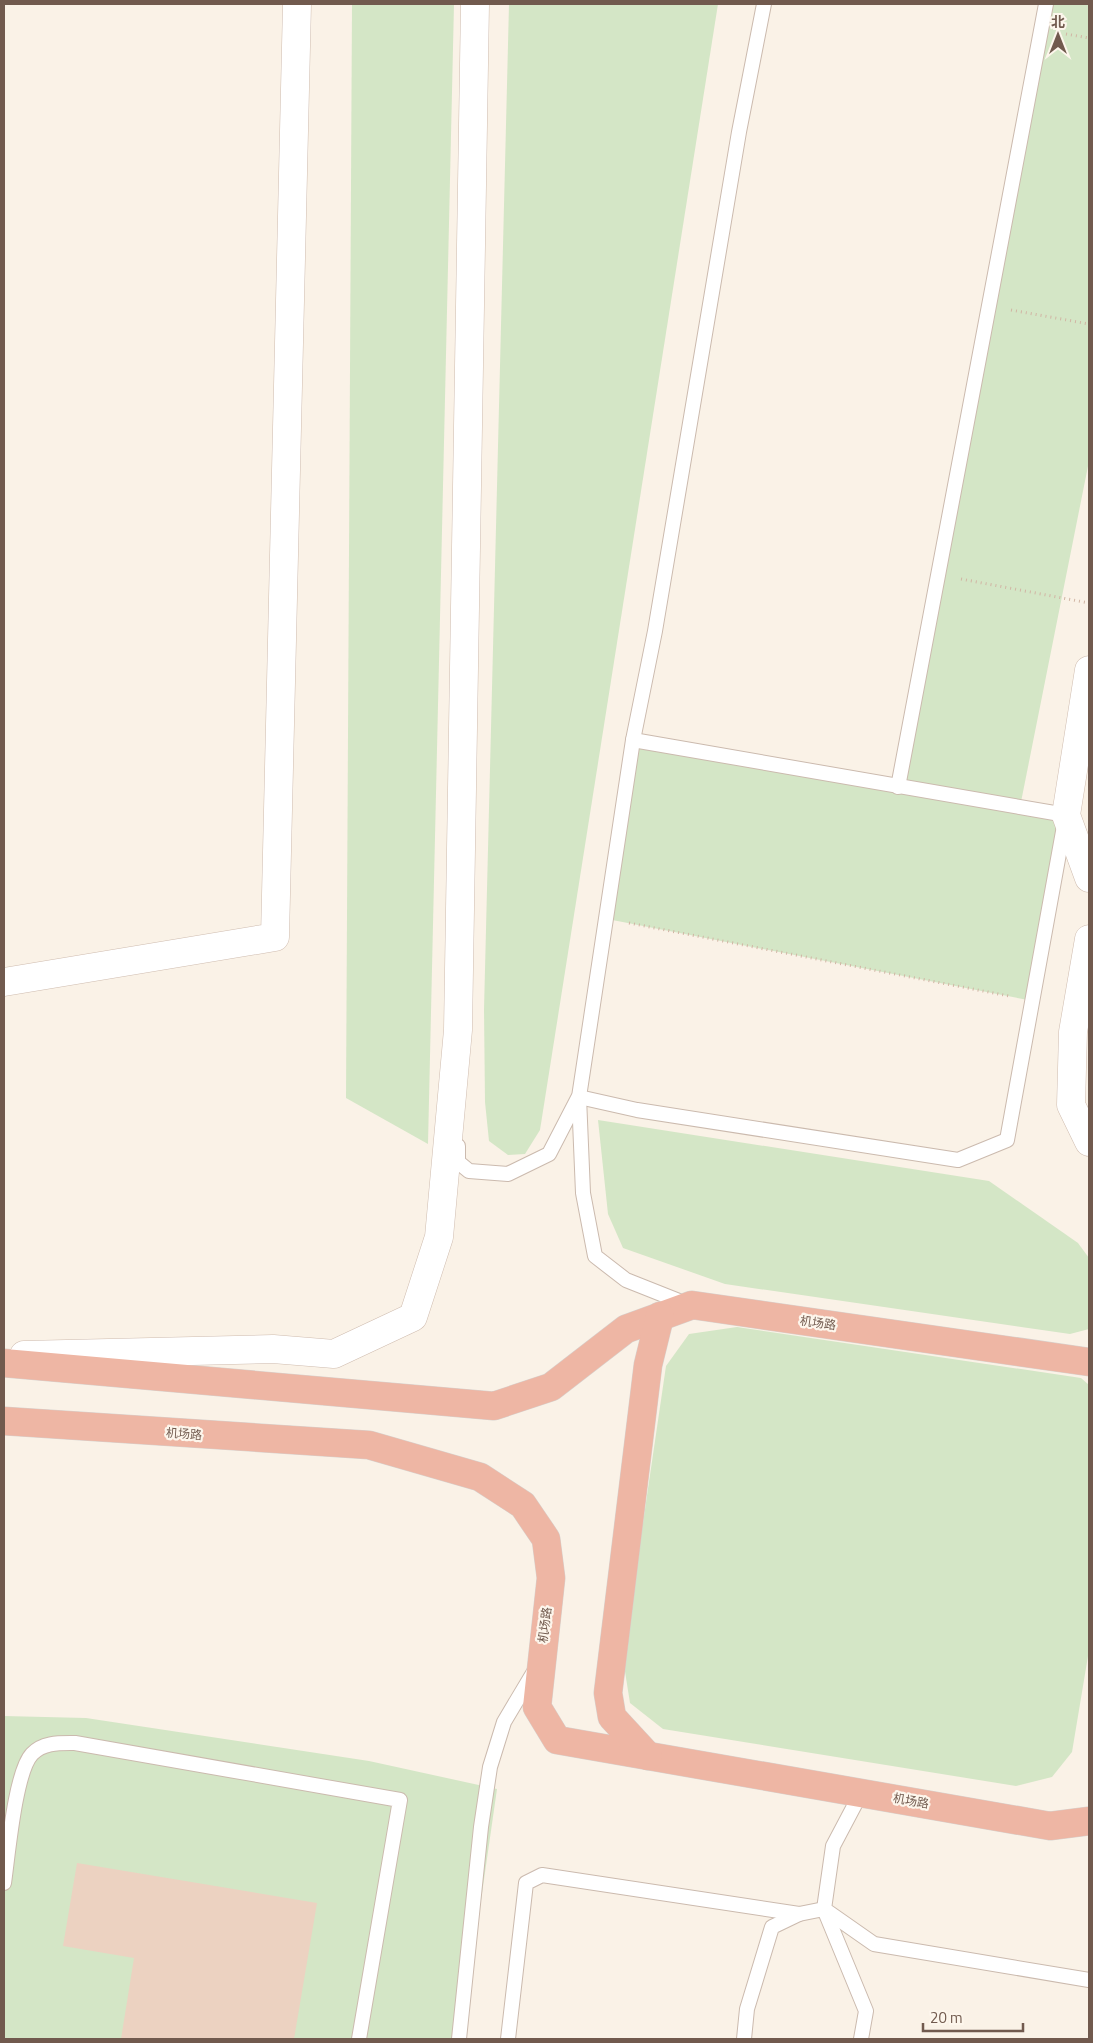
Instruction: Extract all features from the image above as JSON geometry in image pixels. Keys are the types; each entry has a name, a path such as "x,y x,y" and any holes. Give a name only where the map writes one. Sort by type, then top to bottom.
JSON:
{"highway":[{"name":"机场路","path":"4,1363 494,1406 551,1387 626,1329 692,1305 1089,1362"},
{"path":"648,1756 612,1717 608,1693 647,1374 660,1316"},
{"name":"机场路","path":"4,1421 369,1445 480,1477 523,1506 546,1539 551,1578 537,1707 557,1740 1050,1826 1089,1820"}],"main road":[{"path":"4,982 275,937 297,4"},
{"path":"4,1356 273,1349 334,1354 413,1316 439,1237 458,1030 475,4"},
{"path":"1089,670 1066,815 1089,878"},
{"path":"1089,939 1073,1032 1071,1105 1089,1142"}],"lane":[{"path":"692,1305 626,1280 595,1256 583,1193 579,1097 633,740 655,631 739,132 764,4"},
{"path":"898,787 1046,4"},
{"path":"579,1097 637,1110 958,1160 1007,1140 1066,815 633,740"},
{"path":"458,1030 458,1162 469,1172 508,1174 549,1154 579,1097"},
{"path":"459,2039 481,1827 490,1767 504,1722 541,1658"},
{"path":"4,1883 21,1776 32,1754 50,1743 75,1743 400,1800 360,2039"},
{"path":"861,1793 833,1846 824,1910 866,2011 861,2039"},
{"path":"508,2039 526,1883 542,1875 800,1914"},
{"path":"744,2039 748,2009 772,1927 800,1914 824,1910 874,1944 1089,1980"}],"path":[{"path":"989,306 1089,324"},
{"path":"938,575 1089,603"},
{"path":"607,919 1033,1001"}],"green space":[{"path":"352,4 454,4 428,1144 346,1098"},
{"path":"509,4 718,4 540,1130 525,1154 508,1155 489,1141 485,1102 484,1010"},
{"path":"1046,4 1089,4 1089,461 1020,807 1066,815 1033,1001 607,919 633,740 898,787"},
{"path":"598,1120 989,1181 1078,1243 1089,1258 1089,1329 1070,1334 725,1284 623,1248 608,1214"},
{"path":"737,1327 1081,1378 1089,1385 1089,1650 1072,1752 1052,1777 1016,1786 663,1729 630,1703 623,1659 666,1366 689,1334"},
{"path":"4,1716 86,1718 369,1761 497,1789 461,2039 4,2039"}],"building":[{"path":"77,1863 317,1903 294,2039 121,2039 134,1958 63,1946"}]}
